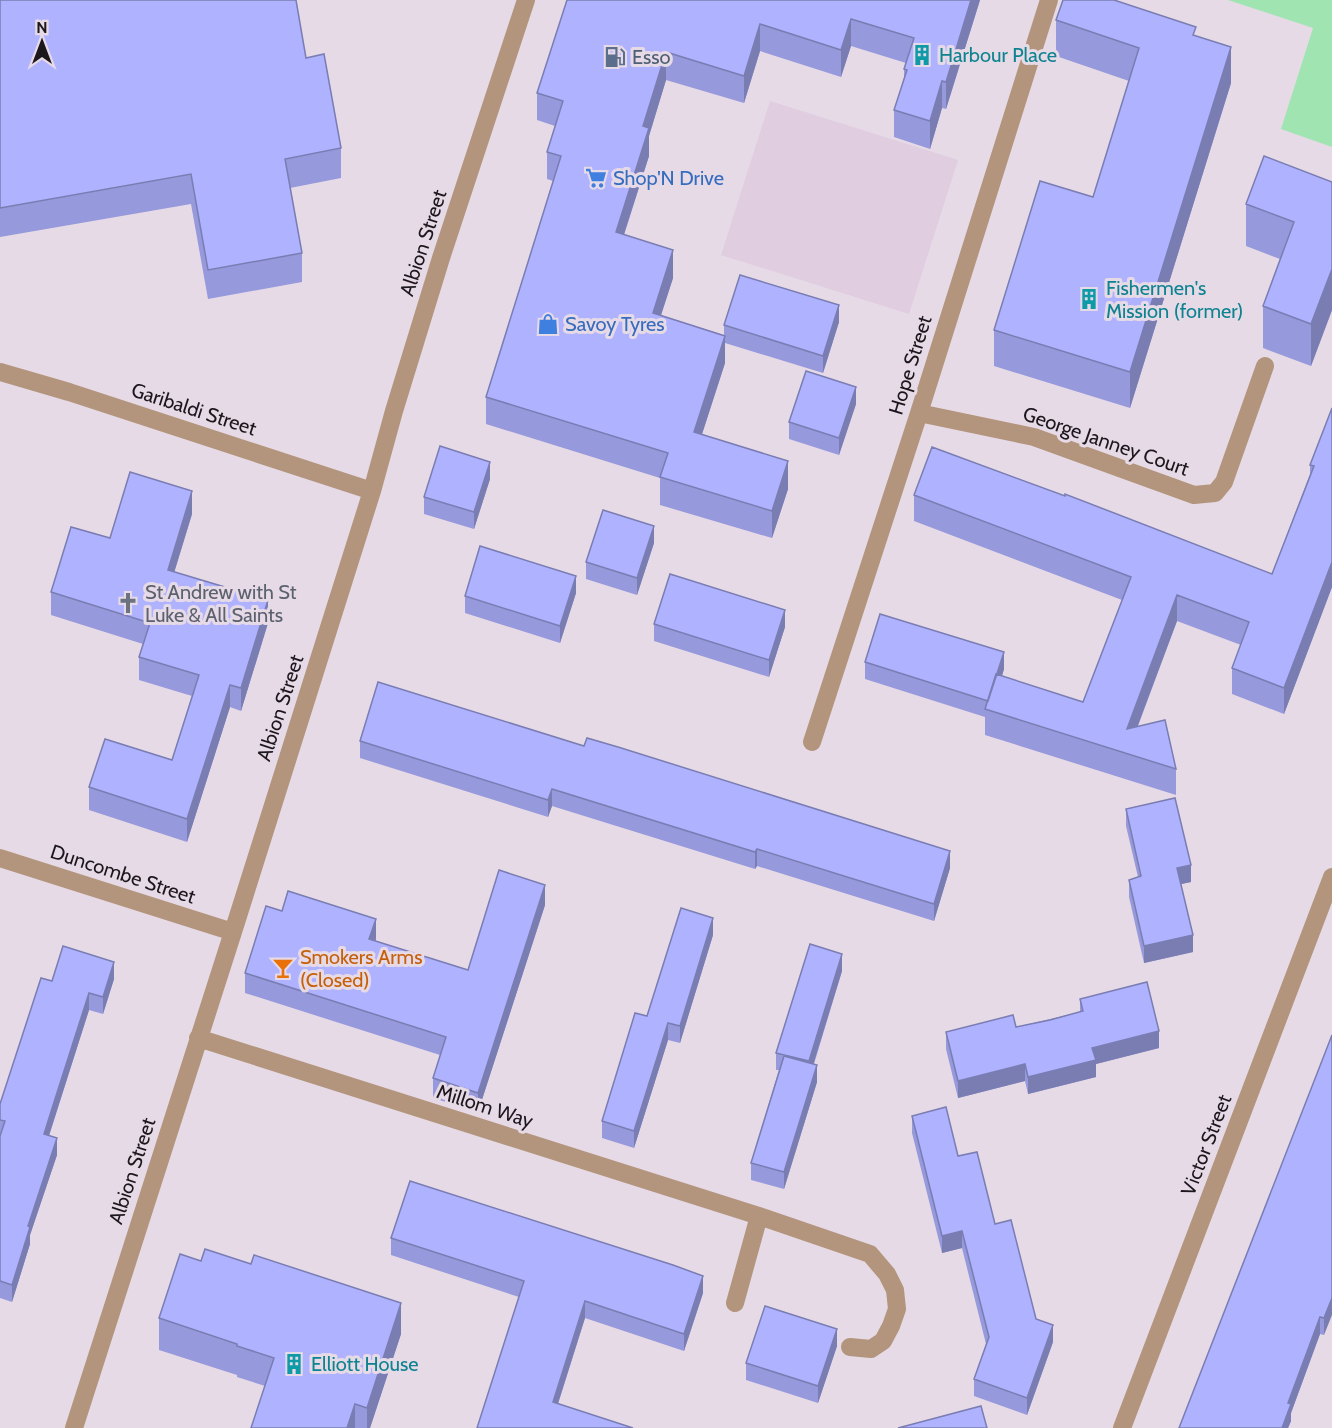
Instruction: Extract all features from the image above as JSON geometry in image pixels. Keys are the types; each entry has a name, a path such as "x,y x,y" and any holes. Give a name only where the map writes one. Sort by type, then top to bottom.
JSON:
{"street":[{"name":"Albion Street","path":"74,1428 372,491 438,269 526,0"},
{"name":"Hope Street","path":"812,742 919,413 1049,0"},
{"name":"George Janney Court","path":"919,413 1034,437 1194,495 1215,494 1224,482 1264,366"},
{"name":"Garibaldi Street","path":"0,372 69,392 372,491"},
{"name":"Duncombe Street","path":"0,858 233,932"},
{"name":"Victor Street","path":"1122,1428 1332,878"},
{"name":"Millom Way","path":"198,1038 759,1216 870,1254 887,1274 895,1290 897,1309 883,1341 871,1349 850,1347"},
{"path":"735,1303 759,1216"}],"shaded area":[{"path":"770,101 958,160 909,314 721,255"}],"green space":[{"path":"1228,0 1332,0 1332,147 1281,129 1313,28"}],"building":[{"path":"0,0 296,0 306,58 324,54 341,148 285,159 302,253 208,270 191,174 0,208"},
{"path":"567,0 971,0 946,82 942,81 930,121 894,110 907,70 904,69 914,38 851,19 841,50 760,24 744,76 666,52 643,126 649,128 616,232 673,250 653,313 725,336 694,432 788,461 772,511 660,477 668,453 486,397 561,156 547,152 563,101 537,93"},
{"name":"Fishermen's Mission (former)","path":"1063,0 1114,0 1196,27 1193,35 1231,47 1130,372 994,330 1040,181 1093,197 1139,48 1056,20"},
{"path":"1264,156 1332,182 1332,269 1311,324 1263,306 1294,222 1246,204"},
{"path":"740,275 839,305 823,356 724,325"},
{"path":"806,371 856,387 839,438 789,422"},
{"path":"1332,408 1332,562 1284,688 1232,668 1249,622 1177,595 1127,729 1165,720 1176,769 985,709 996,674 1083,702 1131,577 914,495 932,447 1065,496 1065,494 1272,574 1314,466 1310,465"},
{"path":"440,446 490,462 474,512 424,497"},
{"path":"130,472 192,491 168,570 268,600 241,688 230,685 187,819 89,787 105,739 172,760 199,675 139,657 150,623 51,592 71,527 110,538"},
{"path":"603,510 654,526 637,578 586,562"},
{"path":"480,546 576,576 560,626 465,596"},
{"path":"670,574 785,610 769,660 654,624"},
{"path":"880,614 1004,652 988,701 865,662"},
{"path":"378,682 584,746 587,738 618,747 950,851 934,904 757,849 755,852 552,789 548,800 360,741"},
{"path":"1175,798 1191,865 1177,868 1193,935 1144,946 1129,880 1141,876 1126,809"},
{"path":"499,870 545,885 478,1093 433,1078 446,1037 245,973 266,906 282,911 288,891 376,919 369,939 468,970"},
{"path":"681,908 713,918 680,1026 668,1023 634,1131 602,1121 635,1013 647,1016"},
{"path":"810,944 842,954 809,1061 776,1053"},
{"path":"63,946 114,962 103,997 89,993 55,1099 44,1134 57,1138 28,1226 30,1227 12,1285 0,1281 0,1136 5,1121 0,1120 0,1104 41,978 52,981"},
{"path":"1147,982 1159,1031 1092,1048 1096,1060 1028,1077 1025,1064 958,1081 946,1032 1013,1015 1016,1027 1050,1020 1083,1011 1080,999"},
{"path":"1332,1035 1332,1298 1324,1318 1320,1317 1288,1403 1291,1404 1282,1428 1179,1428"},
{"path":"784,1056 817,1065 784,1172 751,1163"},
{"path":"946,1107 958,1156 977,1152 995,1224 1011,1220 1036,1319 1053,1325 1027,1398 974,1379 989,1337 962,1231 942,1236 912,1116"},
{"path":"410,1181 703,1276 684,1334 585,1301 553,1402 633,1428 477,1428 524,1281 391,1238"},
{"name":"Elliott House","path":"205,1249 251,1264 254,1255 401,1303 367,1408 355,1404 347,1428 251,1428 274,1358 159,1318 180,1254 201,1261"},
{"path":"765,1306 837,1329 818,1386 746,1363"},
{"path":"981,1406 987,1428 898,1428"}],"place":[{"name":"Harbour Place","path":"922,55"},
{"name":"Esso","path":"615,57"},
{"name":"Shop'N Drive","path":"596,178"},
{"name":"Fishermen's Mission (former)","path":"1089,299"},
{"name":"Savoy Tyres","path":"548,324"},
{"name":"St Andrew with St Luke & All Saints","path":"128,603"},
{"name":"Smokers Arms (Closed)","path":"283,968"},
{"name":"Elliott House","path":"294,1364"}]}
